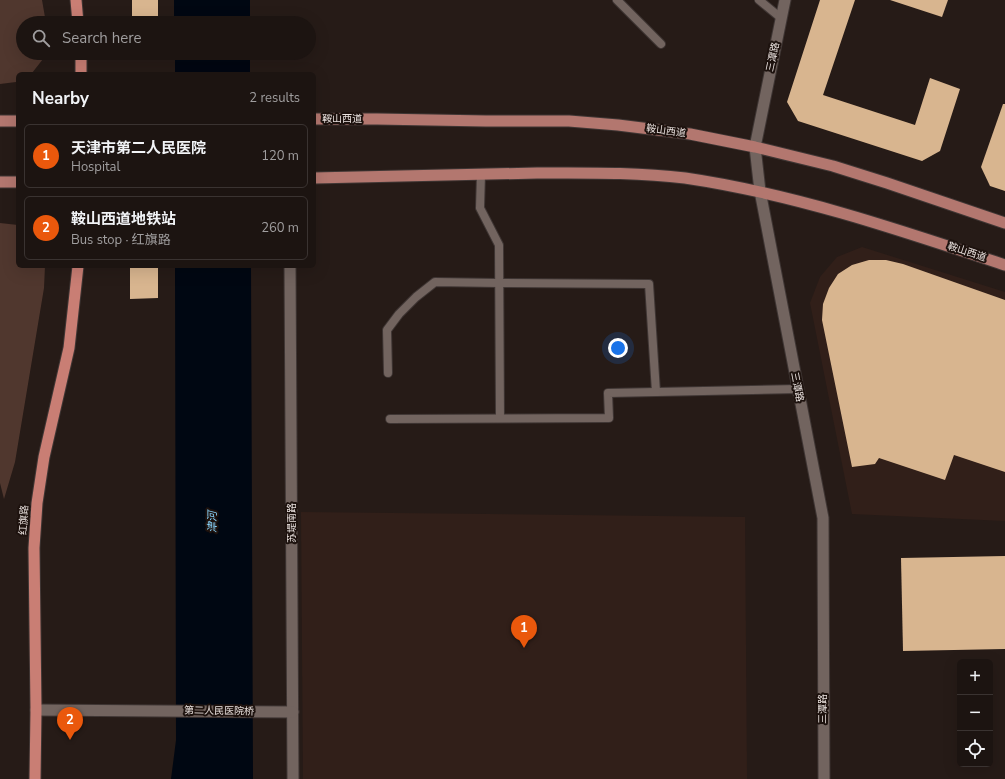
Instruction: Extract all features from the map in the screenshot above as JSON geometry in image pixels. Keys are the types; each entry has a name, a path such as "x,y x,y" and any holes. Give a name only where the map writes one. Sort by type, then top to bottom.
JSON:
{"highway":[{"path":"76,0 77,16"},
{"path":"81,60 81,72"},
{"name":"红旗路","path":"35,779 36,710 34,548 37,503 44,457 69,348 78,268"}],"main road":[{"name":"鞍山西道","path":"316,119 576,122 618,125 690,134 755,147 833,166 1005,224"},
{"path":"0,121 16,121"},
{"name":"鞍山西道","path":"316,178 602,173 684,178 760,191 831,210 904,231 1005,265"},
{"path":"0,182 16,182"}],"street":[{"name":"三潭路","path":"785,0 755,147 760,191 823,518 824,779"},
{"name":"苏堤南路","path":"290,268 293,779"},
{"name":"第二人民医院桥","path":"36,710 293,712"}],"lane":[{"path":"617,0 661,44"},
{"path":"759,0 781,18"},
{"path":"481,174 480,208 499,245 500,418"},
{"path":"388,373 387,330 399,314 416,297 435,282 649,284 656,392"},
{"path":"390,419 609,418 608,393 798,389"}],"shaded area":[{"path":"0,0 42,0 45,16 16,16 16,60 42,60 33,72 16,72 16,82 0,84"},
{"path":"0,223 16,225 16,268 45,268 44,288 15,462 4,499 0,483"},
{"path":"862,247 1005,292 1005,521 852,514 810,303 820,277 837,257"},
{"path":"301,512 745,517 747,779 303,779"}],"water":[{"path":"174,0 250,0 250,16 174,16"},
{"path":"175,60 250,60 250,72 175,72"},
{"name":"津河","path":"175,268 251,268 253,779 171,779 176,740"}],"building":[{"path":"132,0 158,0 158,16 132,16"},
{"path":"820,0 855,0 823,95 915,125 930,78 960,89 940,151 922,161 798,121 787,102"},
{"path":"890,0 948,0 942,17"},
{"path":"1003,104 1005,104 1005,191 990,186 981,167"},
{"path":"869,260 886,260 903,264 1005,300 1005,472 954,455 945,480 879,458 875,464 852,467 822,320 823,304 829,288 838,274 852,265"},
{"path":"130,268 158,268 158,298 130,299"},
{"path":"1005,556 1005,649 903,651 901,558"}],"place":[{"name":"天津市第二人民医院","path":"524,648"},
{"name":"鞍山西道地铁站","path":"70,740"}]}
